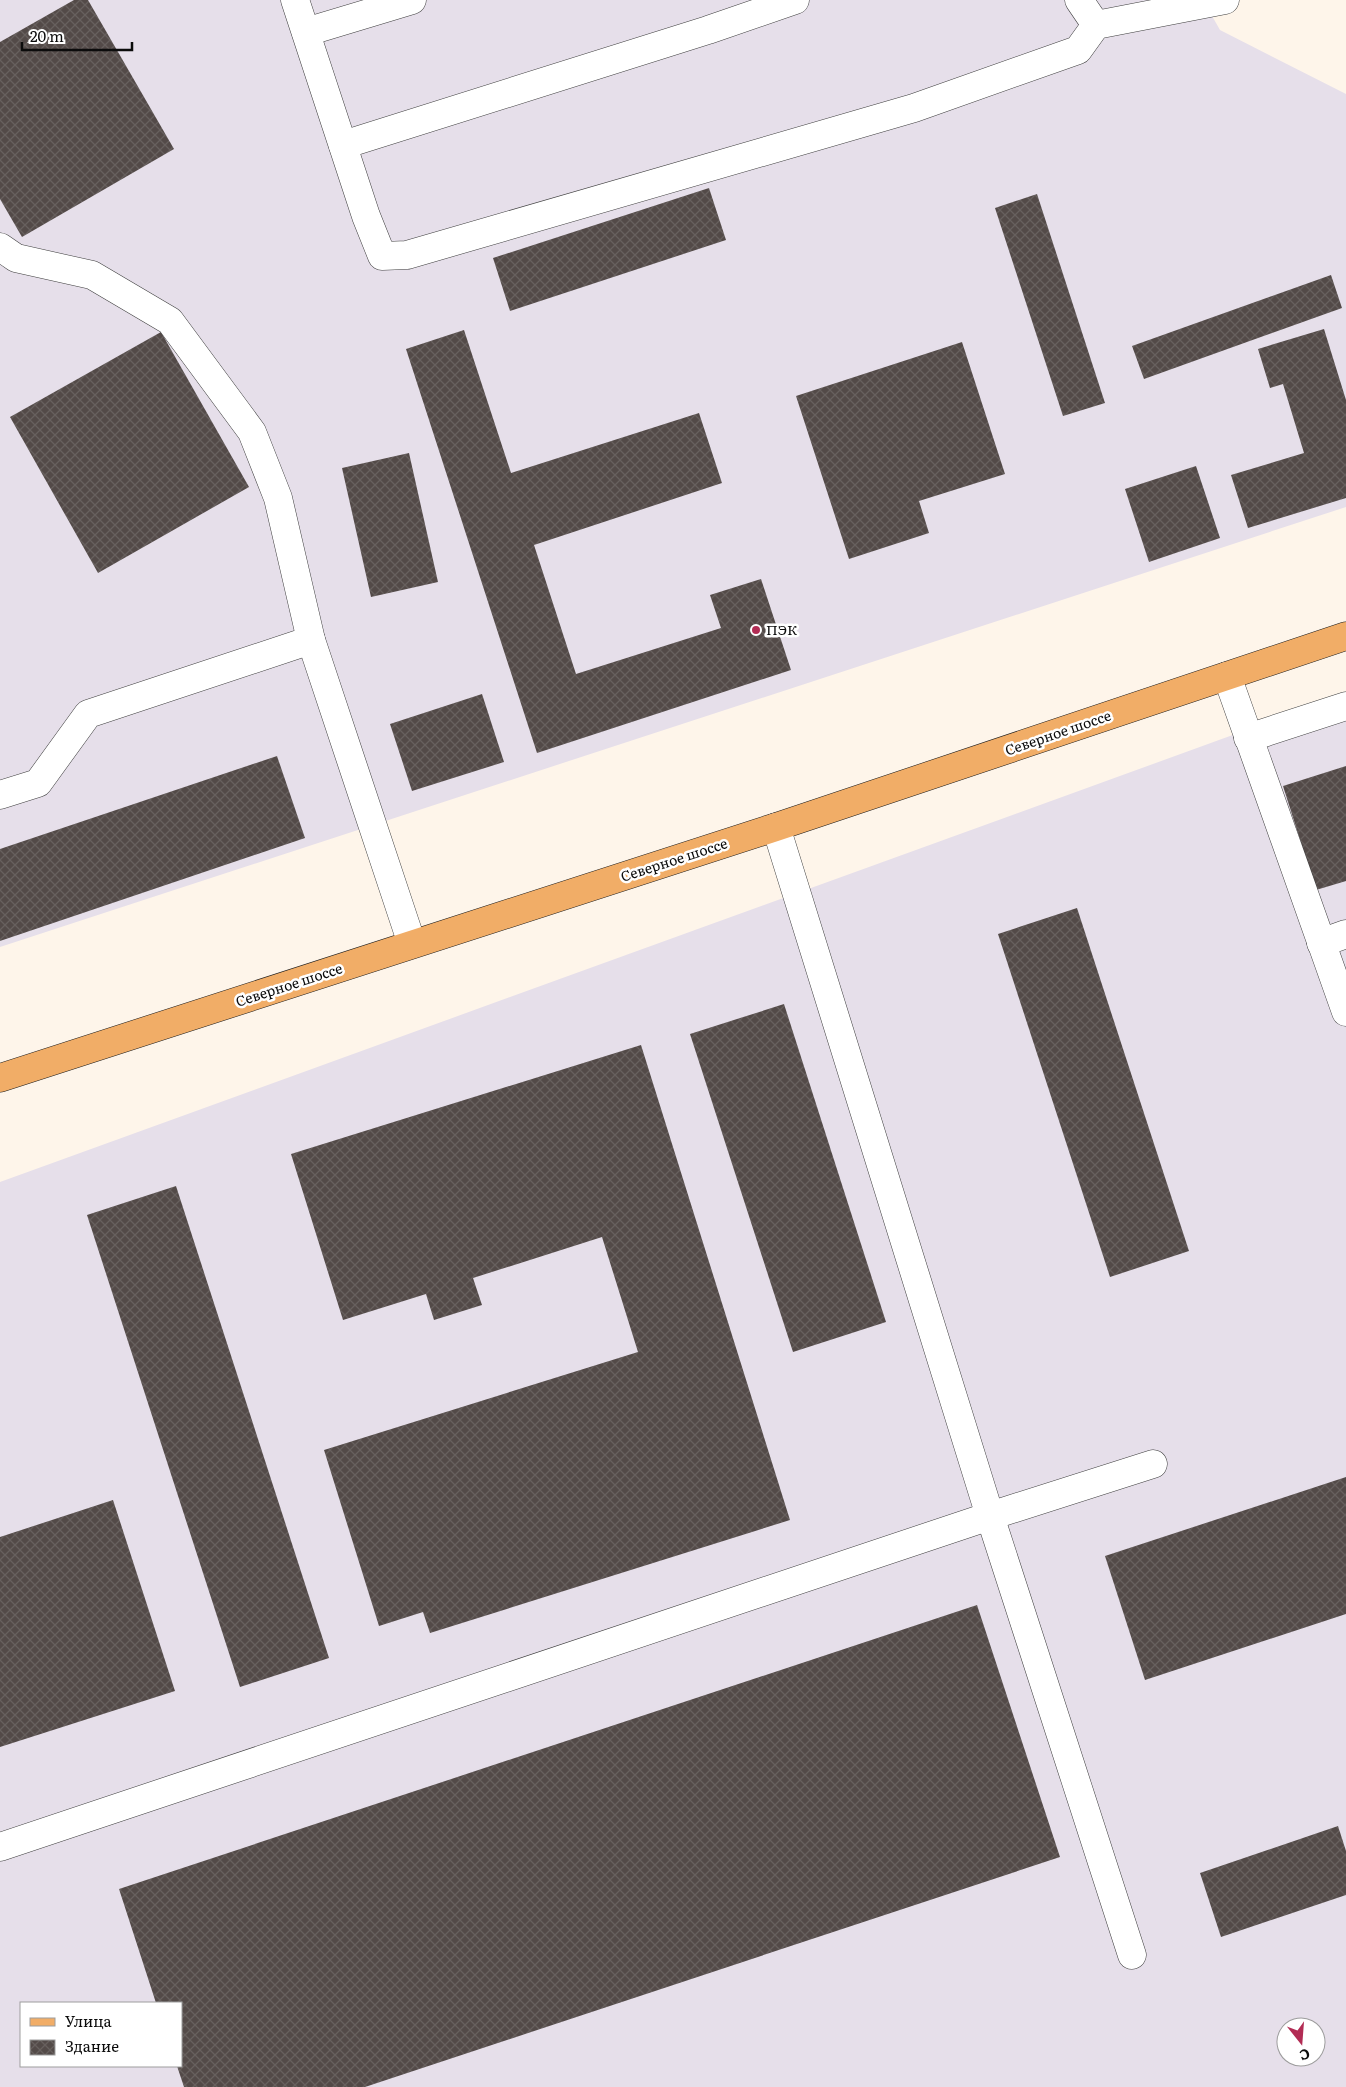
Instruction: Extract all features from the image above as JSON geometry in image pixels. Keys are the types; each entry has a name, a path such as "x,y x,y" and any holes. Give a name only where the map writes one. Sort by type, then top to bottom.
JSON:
{"main road":[{"name":"Северное шоссе","path":"0,1078 776,827 1346,636"}],"lane":[{"path":"296,0 366,216 382,256 407,255 914,108 1078,50 1096,25 1225,0"},
{"path":"306,32 412,0"},
{"path":"343,145 708,30 796,0"},
{"path":"1079,0 1096,25"},
{"path":"0,247 16,258 92,276 170,321 252,432 278,498 311,640 412,944"},
{"path":"0,795 38,782 88,714 311,640"},
{"path":"1226,676 1248,738 1334,938 1346,1012"},
{"path":"1248,738 1346,706"},
{"path":"776,827 990,1516 1132,1956"},
{"path":"0,1847 990,1516 1153,1464"}],"shaded area":[{"path":"0,0 1203,0 1220,30 1346,94 1346,507 0,947"},
{"path":"1346,694 1346,2087 0,2087 0,1182"}],"building":[{"path":"74,0 88,0 174,149 22,237 0,199 0,42"},
{"path":"709,188 726,240 510,311 493,258"},
{"path":"1037,194 1105,403 1063,416 995,208"},
{"path":"1331,275 1342,308 1144,379 1132,346"},
{"path":"1324,329 1346,400 1346,498 1248,528 1231,475 1304,453 1283,384 1270,388 1258,349"},
{"path":"464,330 511,473 699,413 722,483 534,545 576,674 721,628 710,595 761,579 791,670 537,753 406,349"},
{"path":"161,332 249,487 98,573 10,417"},
{"path":"962,342 1005,474 919,501 929,533 849,559 796,396"},
{"path":"409,453 438,582 371,597 342,468"},
{"path":"1196,466 1220,538 1149,562 1125,489"},
{"path":"482,694 504,762 412,791 390,724"},
{"path":"277,756 305,838 0,941 0,849"},
{"path":"1346,766 1346,881 1316,890 1283,786"},
{"path":"1077,908 1189,1251 1110,1277 998,934"},
{"path":"784,1004 886,1322 793,1352 690,1034"},
{"path":"641,1045 790,1520 430,1633 423,1612 379,1626 324,1450 638,1352 602,1237 473,1278 482,1305 434,1320 426,1294 343,1320 291,1154"},
{"path":"176,1186 329,1658 240,1687 87,1215"},
{"path":"1346,1477 1346,1614 1145,1680 1105,1556"},
{"path":"113,1500 175,1691 0,1747 0,1537"},
{"path":"977,1605 1060,1857 365,2087 184,2087 177,2067 182,2067 182,2002 156,2002 119,1889"},
{"path":"1338,1826 1346,1851 1346,1895 1221,1937 1200,1873"}],"place":[{"name":"ПЭК","path":"756,630"}]}
